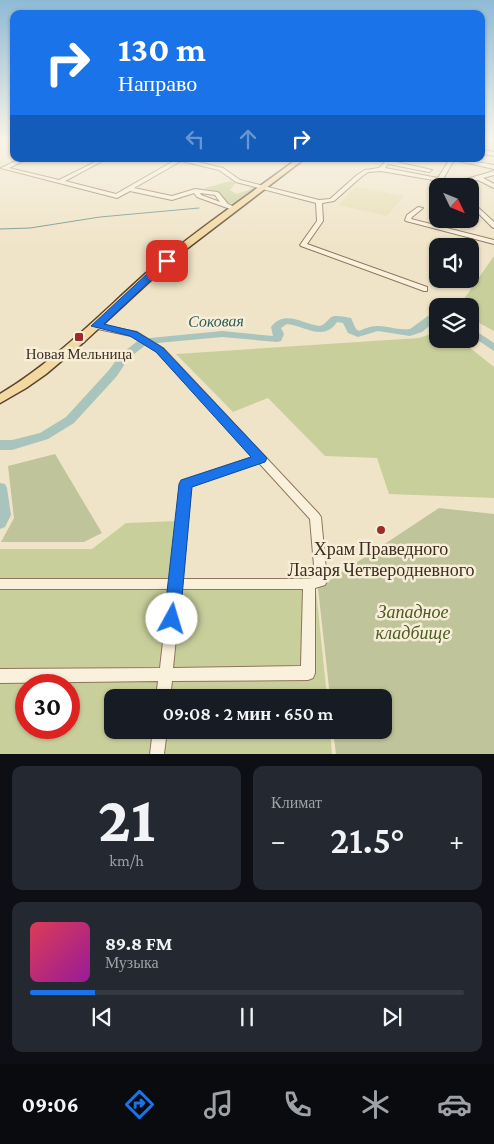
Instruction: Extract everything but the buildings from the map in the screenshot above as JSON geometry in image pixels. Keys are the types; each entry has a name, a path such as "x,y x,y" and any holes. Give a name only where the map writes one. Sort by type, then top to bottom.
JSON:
{"main road":[{"path":"0,399 43,372 156,270 281,174"}],"street":[{"path":"29,174 117,196 154,174"},
{"path":"60,182 75,174"},
{"path":"228,174 238,181 319,202 332,200 363,174"},
{"path":"409,174 429,178"},
{"path":"479,178 490,174"},
{"path":"479,178 494,186"},
{"path":"129,189 172,198 195,191 199,196 235,209"},
{"path":"319,202 320,222 303,245 424,289"},
{"path":"420,208 409,216 408,220 494,242"},
{"path":"479,211 494,226"},
{"path":"0,584 309,584 321,581 315,517 160,350 134,334 96,326"},
{"path":"164,689 186,484 261,458"},
{"path":"0,676 308,673 309,584"},
{"path":"157,754 159,739"}],"shaded area":[{"path":"356,187 404,196 387,216 338,205"}],"green space":[{"path":"231,181 236,183 230,190 236,194 249,190 254,186 260,187 236,204 229,203 218,193 205,190 205,188"},
{"path":"494,256 494,331 479,323 479,298 465,298 472,288 479,288 479,277"},
{"path":"429,335 429,348 470,348 494,367 494,498 389,494 377,458 325,456 268,398 233,412 176,354 419,338"},
{"path":"55,454 102,533 84,542 1,542 14,518 8,466"},
{"name":"Западное кладбище","path":"439,508 494,514 494,754 336,754 334,739 392,739 392,689 329,689 318,588"},
{"path":"178,521 172,587 316,590 326,689 104,689 104,739 331,739 332,754 0,754 0,549 92,549 126,523"}],"waterway":[{"path":"0,229 30,228 100,217 199,208"},
{"name":"Соковая","path":"0,445 12,445 44,436 70,420 113,373 124,357 144,341 222,334 277,339 279,334 276,327 281,322 293,322 320,330 331,324 334,319 347,320 352,331 358,334 373,328 410,333 419,330 429,320"},
{"name":"Соковая","path":"479,337 494,348"},
{"path":"0,488 4,515 0,523"}],"place":[{"name":"Новая Мельница","path":"79,337"},
{"name":"Храм Праведного Лазаря Четверодневного","path":"381,530"}],"route":[{"path":"167,261 145,279 96,326 121,329 134,334 160,350 261,458 186,484 172,619"}]}
